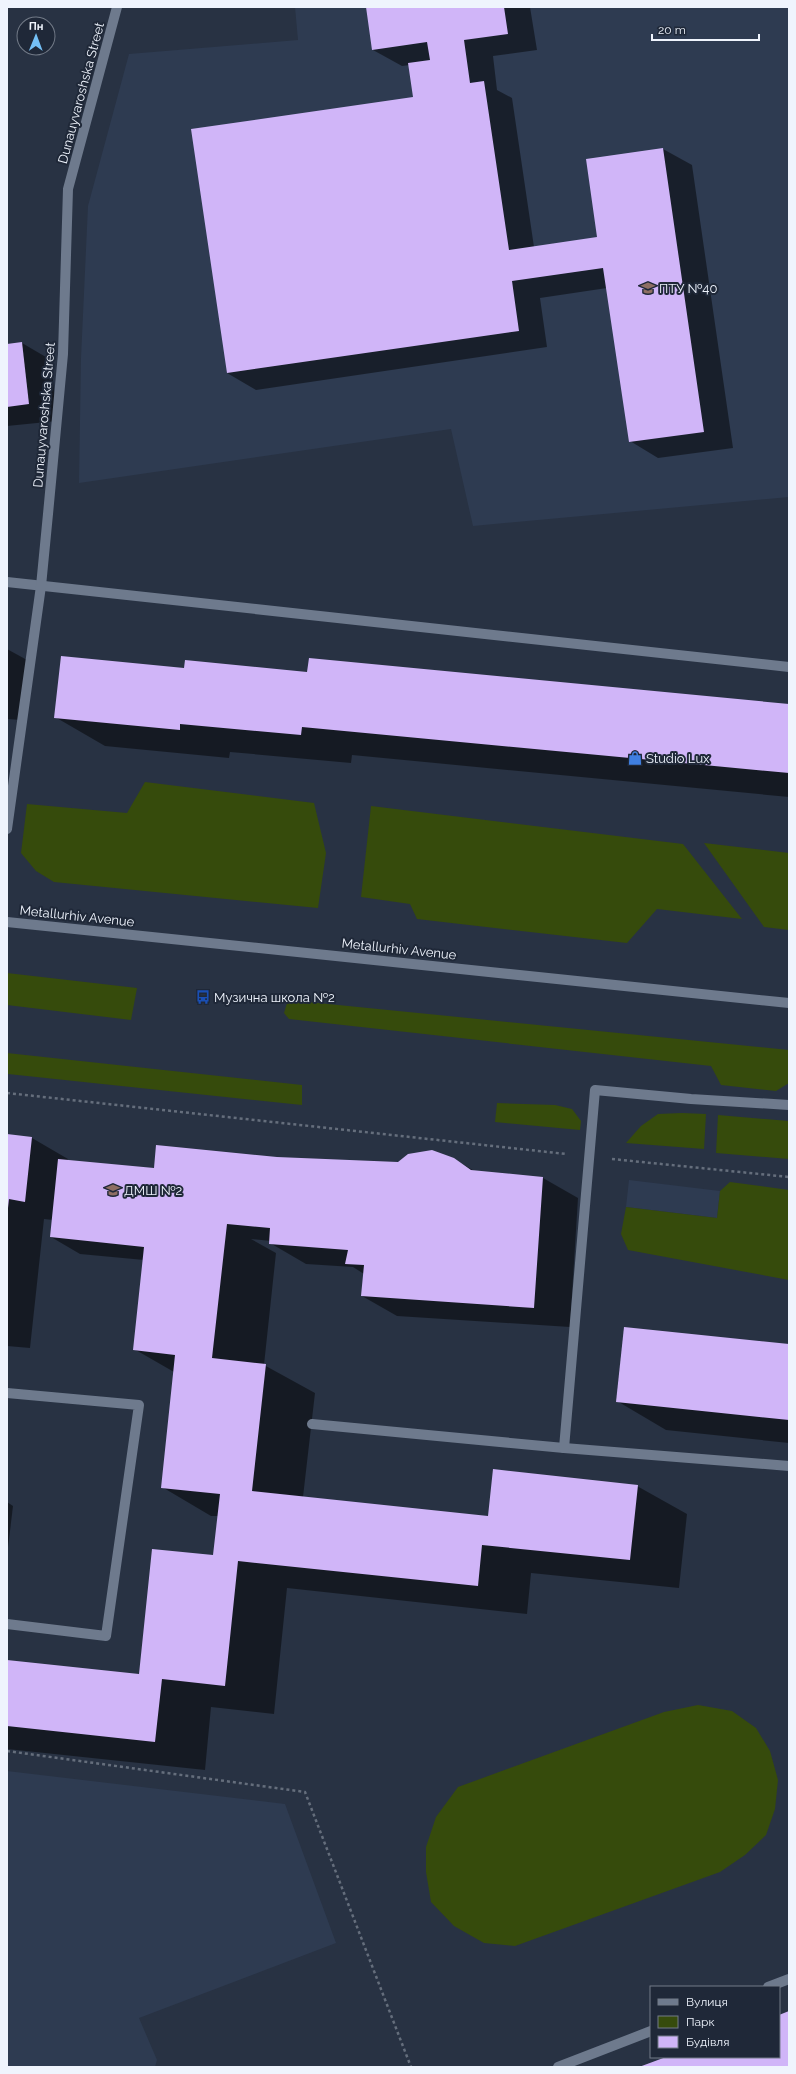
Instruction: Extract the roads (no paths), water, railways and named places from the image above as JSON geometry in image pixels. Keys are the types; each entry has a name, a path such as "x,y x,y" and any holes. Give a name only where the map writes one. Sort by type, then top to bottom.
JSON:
{"street":[{"name":"Dunauyvaroshska Street","path":"7,830 40,586 64,354 68,189 117,7"},
{"path":"7,582 789,667"},
{"name":"Metallurhiv Avenue","path":"7,922 789,1003"},
{"path":"564,1448 595,1090 691,1099 789,1105"},
{"path":"7,1393 139,1405 106,1636 7,1624"},
{"path":"312,1424 564,1448 789,1466"},
{"path":"771,1986 789,1979"},
{"path":"558,2067 650,2032"}],"place":[{"name":"ПТУ №40","path":"648,288"},
{"name":"Studio Lux","path":"635,758"},
{"name":"Музична школа №2","path":"203,997"},
{"name":"ДМШ №2","path":"113,1190"}]}
